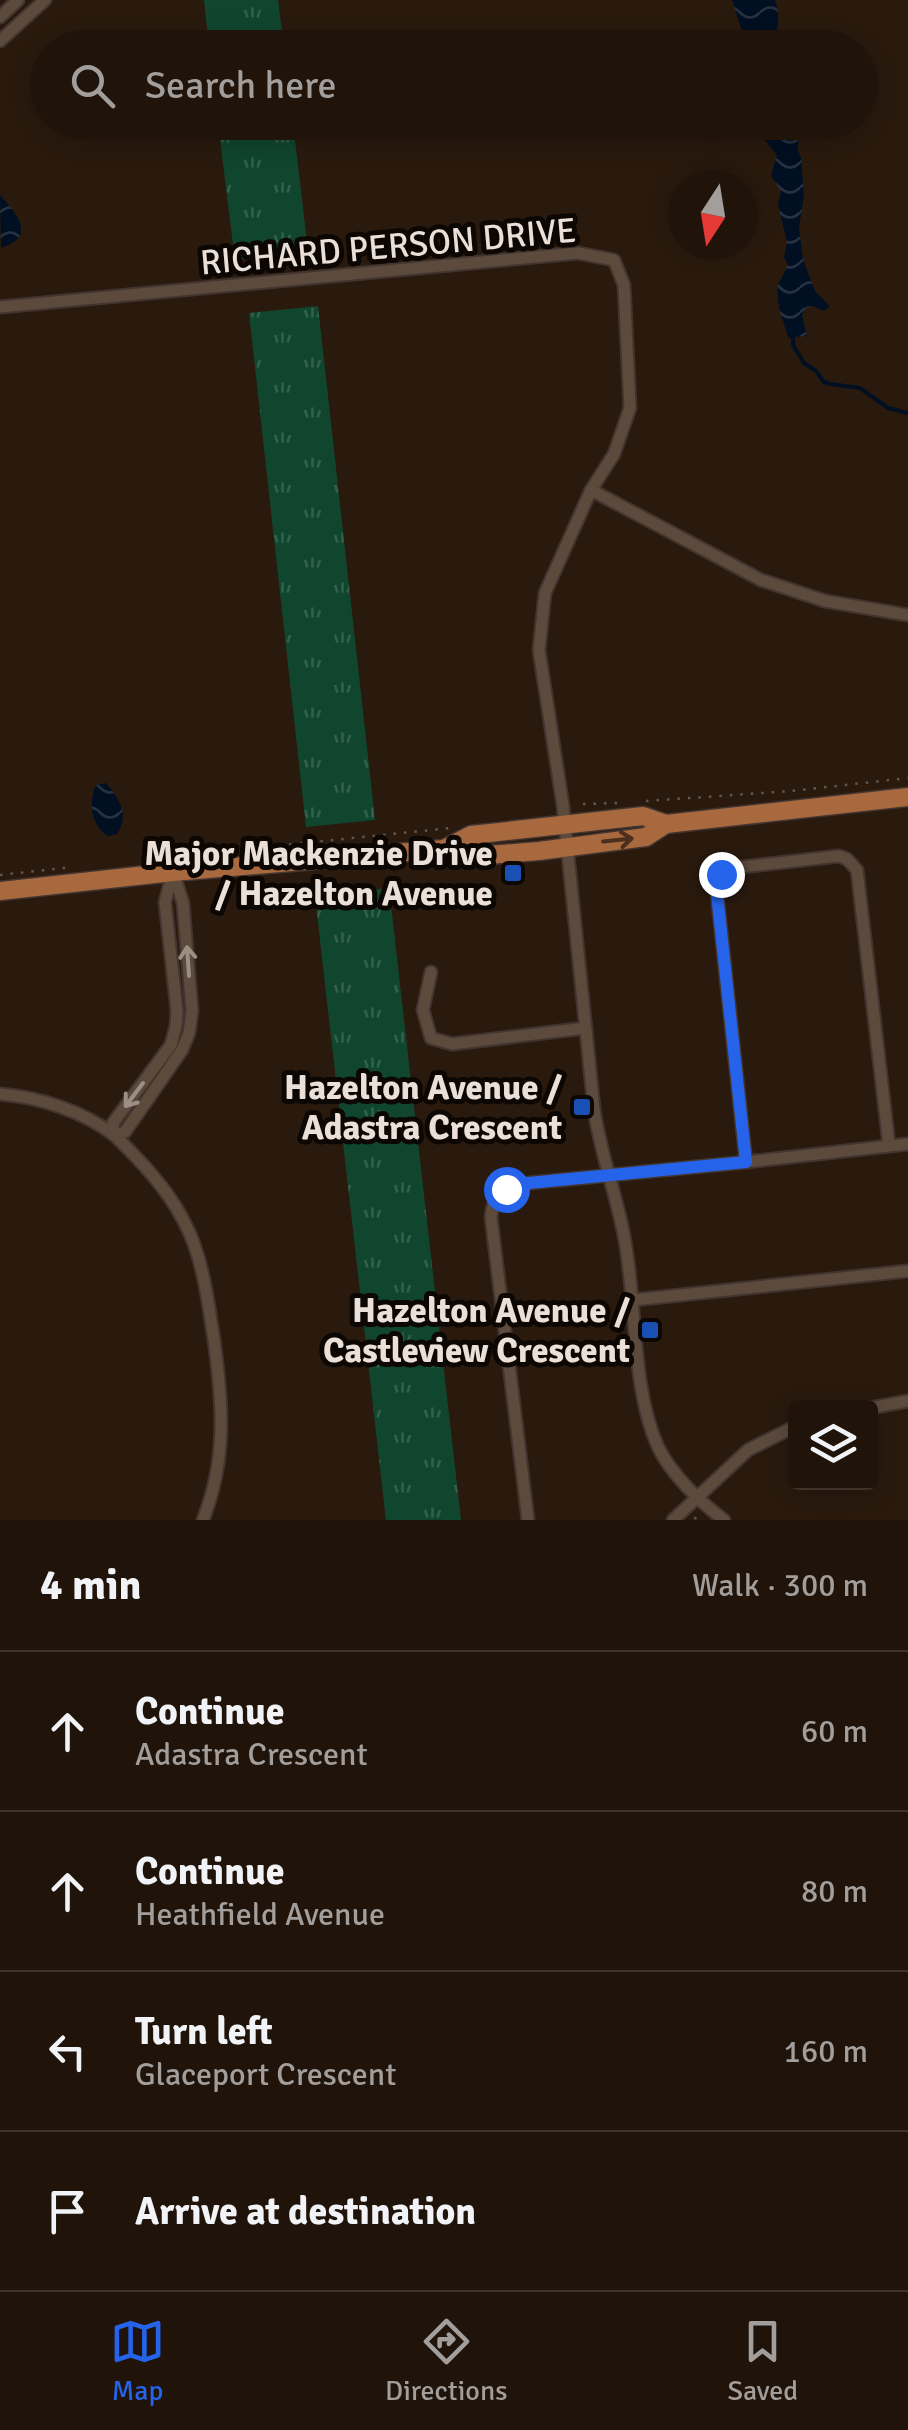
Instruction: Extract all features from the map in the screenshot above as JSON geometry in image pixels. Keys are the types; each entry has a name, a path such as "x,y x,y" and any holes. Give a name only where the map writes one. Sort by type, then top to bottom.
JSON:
{"main road":[{"path":"444,849 471,836 565,824 643,816 666,824 908,798"},
{"path":"0,891 444,849 474,856 566,847 646,837 666,824"}],"street":[{"path":"0,17 18,0"},
{"path":"0,41 45,0"},
{"name":"RICHARD PERSON DRIVE","path":"0,307 578,253 614,260 624,285 630,408 614,454 591,490 546,593 539,650 565,824 596,1130 624,1237 641,1388 658,1447 672,1469 724,1520"},
{"path":"591,490 761,580 825,601 908,615"},
{"path":"746,1162 716,885 721,874 732,868 839,856 857,870 889,1146"},
{"path":"114,1134 125,1132 182,1050 189,1033 192,1011 183,900 173,872"},
{"path":"114,1134 112,1123 171,1045 176,1026 166,902 173,872"},
{"path":"431,972 424,1010 431,1038 440,1042 452,1044 586,1028"},
{"path":"176,1012 192,1011"},
{"path":"0,1094 74,1112 114,1134 158,1180 183,1218 205,1282 221,1390 221,1454 203,1520"},
{"path":"528,1520 491,1217 497,1194 518,1184 908,1144"},
{"path":"633,1300 908,1271"},
{"path":"878,1407 908,1401"},
{"path":"673,1520 748,1450 788,1430"}],"path":[{"path":"645,801 908,778"},
{"path":"583,804 626,802"},
{"path":"187,855 454,828"},
{"path":"0,875 71,867"}],"green space":[{"path":"204,0 278,0 282,30 207,30"},
{"path":"220,140 295,140 308,251 235,260"},
{"path":"318,306 375,820 306,827 249,313"},
{"path":"389,888 461,1520 386,1520 315,896"}],"water":[{"path":"732,0 775,0 776,30 742,30"},
{"path":"765,140 798,140 804,195 799,228 803,259 815,291 830,306 824,311 806,308 802,315 807,336 791,339 779,308 777,287 788,265 778,205 781,191 771,176 777,155"},
{"path":"0,195 17,217 21,231 19,238 1,248"},
{"path":"106,783 123,813 117,834 108,836 98,826 92,806 96,785"}],"waterway":[{"path":"793,337 793,345 804,363 824,382 860,388 888,408 908,413"}],"place":[{"name":"Major Mackenzie Drive / Hazelton Avenue","path":"513,873"},
{"name":"Hazelton Avenue / Adastra Crescent","path":"582,1107"},
{"name":"Hazelton Avenue / Castleview Crescent","path":"650,1330"}],"route":[{"path":"506,1189 518,1184 746,1162 716,885 721,874"}]}
